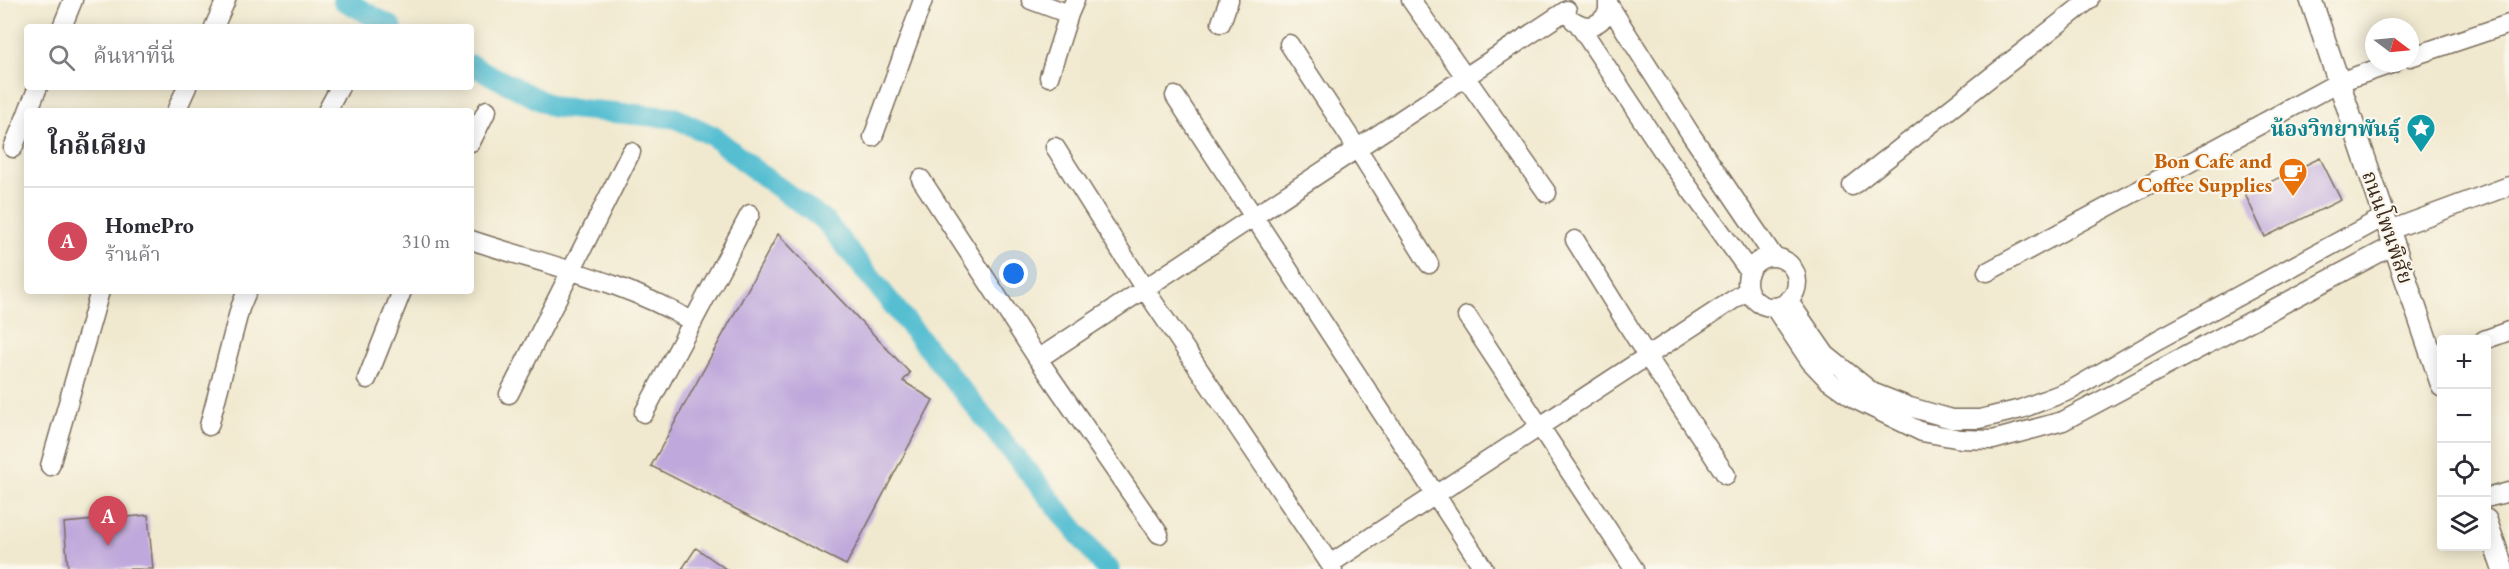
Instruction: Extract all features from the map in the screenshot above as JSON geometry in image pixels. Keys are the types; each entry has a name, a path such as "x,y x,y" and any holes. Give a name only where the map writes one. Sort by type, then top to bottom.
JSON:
{"street":[{"path":"63,24 73,0"},
{"path":"215,24 226,0"},
{"path":"873,138 923,0"},
{"path":"1031,0 1072,7 1049,77"},
{"path":"1221,23 1229,0"},
{"path":"1411,0 1547,192"},
{"path":"1852,186 2089,0"},
{"name":"ถนนโพนพิสัย","path":"2311,0 2389,231 2437,356"},
{"path":"1579,25 1586,27 1603,21 1609,2"},
{"path":"1609,2 1690,133 1774,257"},
{"path":"1038,359 1465,77 1568,5 1570,17 1579,25 1662,150 1749,271"},
{"path":"2419,54 2509,24"},
{"path":"1289,44 1429,264"},
{"path":"1986,272 2339,82 2368,72"},
{"path":"30,108 37,90"},
{"path":"177,108 186,90"},
{"path":"329,108 338,90"},
{"path":"1175,96 1484,569"},
{"path":"474,136 487,111"},
{"path":"13,149 24,122"},
{"path":"1662,150 1690,133"},
{"path":"1055,147 1144,288 1332,567 1540,426 1748,290"},
{"path":"509,394 631,152"},
{"path":"921,179 1038,359 1159,534"},
{"path":"1781,303 1826,355 1872,392 1910,407 1952,419 1980,419 2021,409 2071,390 2262,283 2389,231 2509,186"},
{"path":"644,413 750,214"},
{"path":"1781,303 1810,361 1829,381 1856,400 1922,432 1961,439 1993,440 2062,421 2275,308 2389,231"},
{"path":"1575,240 1647,356 1726,475"},
{"path":"474,241 572,270 659,302 693,322"},
{"path":"1774,257 1786,261 1795,272 1797,285 1781,303 1762,305 1752,297 1748,290 1749,271 1760,260 1774,257"},
{"path":"2262,283 2275,308"},
{"path":"50,466 99,294"},
{"path":"209,426 246,294"},
{"path":"367,379 401,294"},
{"path":"1467,316 1634,569"},
{"path":"2491,337 2509,331"},
{"path":"2491,497 2509,492"},
{"path":"2491,532 2503,569"}],"building":[{"name":"Bon Cafe and Coffee Supplies","path":"2320,158 2341,200 2265,237 2245,194"},
{"path":"778,234 910,373 903,381 933,400 846,565 651,466"},
{"path":"148,515 153,569 68,569 64,523"},
{"path":"696,548 726,569 682,569"}],"waterway":[{"path":"343,0 387,24"},
{"path":"474,67 553,107 675,118 713,136 756,171 825,221 1104,566 1109,569"}],"place":[{"name":"น้องวิทยาพันธุ์","path":"2421,154"},
{"name":"Bon Cafe and Coffee Supplies","path":"2293,198"},
{"name":"HomePro","path":"108,546"}]}
